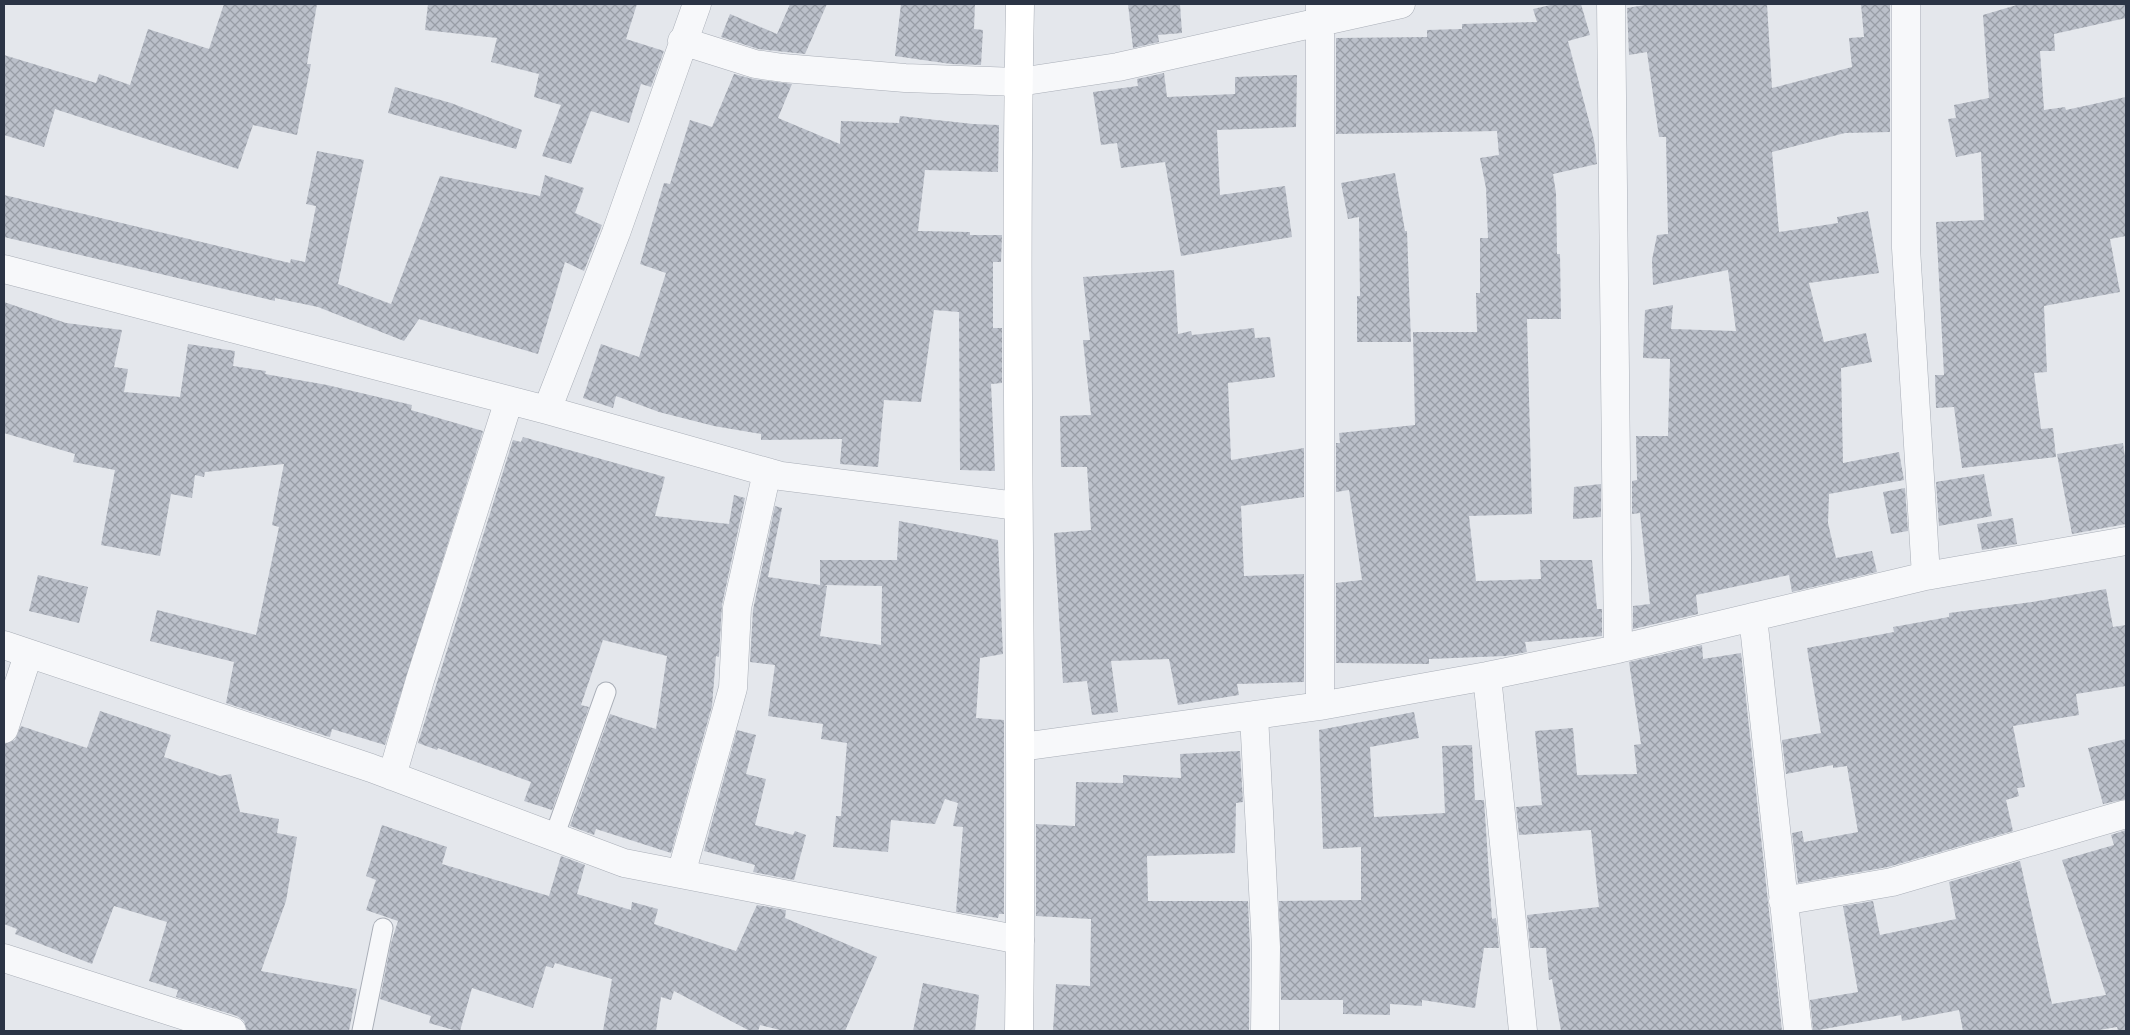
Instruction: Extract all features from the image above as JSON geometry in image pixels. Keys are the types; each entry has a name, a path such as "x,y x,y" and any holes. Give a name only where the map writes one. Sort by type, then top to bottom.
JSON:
{"street":[{"path":"547,410 616,233 682,41 697,4"},
{"path":"1019,1031 1021,747 1018,506 1020,4"},
{"path":"682,41 755,64 783,68 905,78 1019,82 1118,67 1320,13 1401,4"},
{"path":"1611,4 1618,650"},
{"path":"1906,4 1906,248 1926,576"},
{"path":"1320,13 1320,706"},
{"path":"4,269 547,410 781,476 1018,506"},
{"path":"392,776 420,680 509,400"},
{"path":"682,874 733,688 737,608 767,472"},
{"path":"1021,747 1320,706 1487,676 1618,650 1926,576 2126,541"},
{"path":"1753,617 1798,1031"},
{"path":"4,728 16,650 392,776 624,863 1020,940"},
{"path":"1487,676 1523,1031"},
{"path":"1254,715 1266,947 1265,1031"},
{"path":"1783,901 1892,882 2126,814"},
{"path":"4,958 232,1031"}],"lane":[{"path":"554,837 606,692"},
{"path":"362,1031 383,928"}],"building":[{"path":"224,4 317,4 307,64 311,64 297,135 253,125 238,169 55,109 44,147 4,135 4,55 96,83 99,74 130,85 148,29 209,49"},
{"path":"428,4 637,4 626,39 664,51 651,87 641,84 629,123 591,111 571,164 542,156 561,105 534,97 539,74 491,62 497,38 425,30"},
{"path":"790,4 827,4 805,54 758,49 721,37 730,14 777,34"},
{"path":"901,4 975,4 974,29 983,30 981,65 951,64 895,56"},
{"path":"1128,4 1180,4 1182,33 1158,35 1159,42 1133,48"},
{"path":"1555,4 1581,4 1590,35 1568,41 1594,140 1597,164 1553,174 1556,193 1557,254 1560,254 1561,319 1527,319 1532,514 1469,516 1476,581 1541,579 1540,560 1592,560 1597,609 1602,609 1602,636 1525,642 1527,652 1505,656 1429,659 1429,664 1336,663 1336,583 1362,580 1349,490 1336,492 1336,443 1340,443 1339,433 1415,425 1413,332 1477,332 1476,293 1480,293 1480,238 1488,238 1486,188 1480,158 1499,155 1497,131 1336,134 1336,38 1427,37 1427,30 1462,29 1462,24 1537,22 1533,9"},
{"path":"1651,4 1767,4 1772,88 1852,67 1849,38 1864,37 1861,4 1890,4 1890,132 1845,133 1772,152 1779,232 1838,223 1837,217 1868,211 1879,273 1809,283 1824,342 1866,333 1872,362 1841,368 1843,463 1899,452 1904,480 1829,494 1828,523 1836,558 1872,551 1877,572 1792,592 1789,575 1696,595 1698,614 1633,629 1633,606 1650,604 1640,513 1632,514 1632,481 1637,480 1636,436 1668,436 1670,359 1643,358 1645,310 1673,305 1671,329 1736,331 1728,270 1653,285 1652,260 1657,235 1668,234 1666,137 1659,137 1647,52 1629,55 1627,8"},
{"path":"2020,4 2126,4 2126,18 2054,34 2055,51 2040,51 2044,110 2065,107 2066,110 2126,97 2126,236 2110,239 2120,292 2044,306 2047,372 2034,373 2041,429 2053,428 2056,457 1962,468 1954,407 1936,408 1935,375 1944,375 1936,222 1984,220 1981,152 1956,157 1948,119 1956,118 1954,105 1989,98 1983,15"},
{"path":"1164,73 1167,97 1235,94 1235,77 1297,75 1296,127 1217,130 1220,195 1285,186 1292,237 1181,256 1165,162 1121,168 1117,143 1101,145 1093,92 1138,86 1137,79"},
{"path":"734,74 753,79 792,84 778,118 840,144 841,121 899,123 900,116 999,125 998,172 925,170 918,231 970,232 970,235 1002,235 1001,262 993,262 993,328 1002,328 1002,383 991,384 995,471 960,470 959,312 934,310 921,402 884,400 878,467 840,464 842,439 761,440 761,434 714,426 659,412 616,396 613,408 583,398 601,344 639,357 666,273 640,264 664,183 670,184 690,120 712,127"},
{"path":"395,87 451,103 522,130 516,149 388,113"},
{"path":"317,151 364,160 338,284 391,304 440,176 540,196 545,175 584,188 575,213 602,225 584,271 565,262 538,354 419,319 404,341 318,307 275,298 275,301 4,237 4,195 290,263 291,259 305,262 316,206 306,204"},
{"path":"1395,173 1405,231 1407,231 1411,342 1357,342 1357,296 1360,296 1359,217 1348,219 1341,183"},
{"path":"1174,270 1178,334 1191,331 1192,335 1254,328 1255,338 1270,337 1275,377 1228,383 1231,460 1304,448 1304,497 1241,506 1244,576 1304,574 1304,682 1237,684 1239,695 1178,705 1169,659 1111,661 1118,712 1092,715 1087,681 1063,683 1054,533 1091,530 1087,467 1061,467 1060,416 1091,415 1083,340 1090,340 1083,277"},
{"path":"4,302 66,323 122,330 114,367 128,369 124,392 180,397 188,344 235,351 233,366 266,371 265,374 327,385 412,405 411,410 483,431 385,745 332,729 330,737 326,736 226,703 234,662 150,641 157,610 256,635 279,527 272,525 284,464 205,472 204,477 195,475 192,498 171,494 160,556 101,545 115,470 73,462 75,454 4,433"},
{"path":"523,437 665,477 655,516 729,524 734,495 745,498 722,605 719,657 716,656 712,706 671,853 596,829 594,835 570,826 610,714 656,729 667,656 603,640 581,705 589,707 552,810 524,801 531,782 438,748 437,750 418,743 513,440 521,442"},
{"path":"2123,443 2126,464 2126,524 2072,534 2057,454"},
{"path":"1984,474 1992,516 1939,526 1936,482"},
{"path":"1601,484 1601,517 1573,519 1574,487"},
{"path":"1905,488 1908,531 1891,534 1883,492"},
{"path":"775,506 782,508 768,577 820,585 820,560 897,560 899,521 998,540 1003,654 980,658 976,718 1004,720 1004,914 999,914 998,918 956,912 963,827 953,826 958,803 945,799 935,824 891,820 888,852 833,847 836,816 841,816 847,743 821,739 823,724 768,716 775,665 750,662 753,610","holes":["824,585 882,586 881,645 820,636 827,586"]},
{"path":"2013,518 2017,544 1982,550 1977,524"},
{"path":"38,575 88,587 79,623 29,611"},
{"path":"2106,589 2113,627 2126,625 2126,686 2076,694 2079,715 2013,726 2025,787 2017,788 2019,796 2006,800 2013,831 1888,867 1798,883 1792,833 1802,831 1804,842 1858,832 1847,766 1833,768 1833,765 1786,774 1782,740 1821,733 1807,648 1894,632 1893,627 1949,617 1949,613 2032,602"},
{"path":"1702,645 1703,659 1741,653 1782,1031 1561,1031 1552,979 1549,980 1546,948 1530,948 1527,915 1599,907 1591,830 1519,835 1516,807 1542,805 1535,731 1573,728 1577,775 1637,774 1634,745 1641,744 1629,662"},
{"path":"100,711 171,735 164,757 220,776 231,774 240,812 279,819 277,833 297,837 286,901 261,971 357,989 349,1031 247,1031 244,1021 237,1016 176,997 178,990 149,981 167,922 114,906 92,964 15,934 17,929 4,924 4,744 15,740 21,726 87,748"},
{"path":"1414,712 1419,738 1370,747 1374,817 1445,813 1442,746 1472,745 1475,800 1484,800 1492,919 1496,918 1499,948 1484,948 1475,1008 1422,1000 1422,1006 1390,1004 1390,1015 1343,1014 1343,1000 1281,1000 1279,901 1361,900 1361,847 1323,849 1319,730"},
{"path":"737,730 756,735 746,774 766,779 755,825 793,835 795,831 806,835 794,880 753,872 755,865 704,851"},
{"path":"2126,739 2126,799 2103,804 2088,748"},
{"path":"1240,751 1243,802 1236,803 1235,853 1147,856 1148,901 1248,901 1250,947 1249,1031 1053,1031 1056,984 1090,986 1091,919 1036,916 1036,824 1075,826 1076,782 1123,783 1123,775 1181,778 1180,754"},
{"path":"382,825 447,847 442,864 549,896 561,856 585,865 577,894 631,910 632,902 658,909 654,924 736,951 757,905 786,910 785,918 877,957 845,1031 784,1031 760,1025 758,1031 750,1031 674,991 671,1000 661,997 656,1031 603,1031 612,979 555,963 553,968 546,966 533,1008 472,988 460,1031 457,1031 429,1023 431,1016 380,999 391,943 398,921 366,910 376,880 366,876"},
{"path":"2126,830 2126,1031 2118,1031 2117,1027 2093,1031 1963,1031 1959,1010 1902,1021 1901,1015 1813,1031 1810,1000 1858,992 1843,906 1873,901 1880,935 1956,919 1949,882 2020,861 2052,1004 2106,995 2062,860 2114,845 2111,835"},
{"path":"923,983 979,995 975,1031 913,1031"}]}
